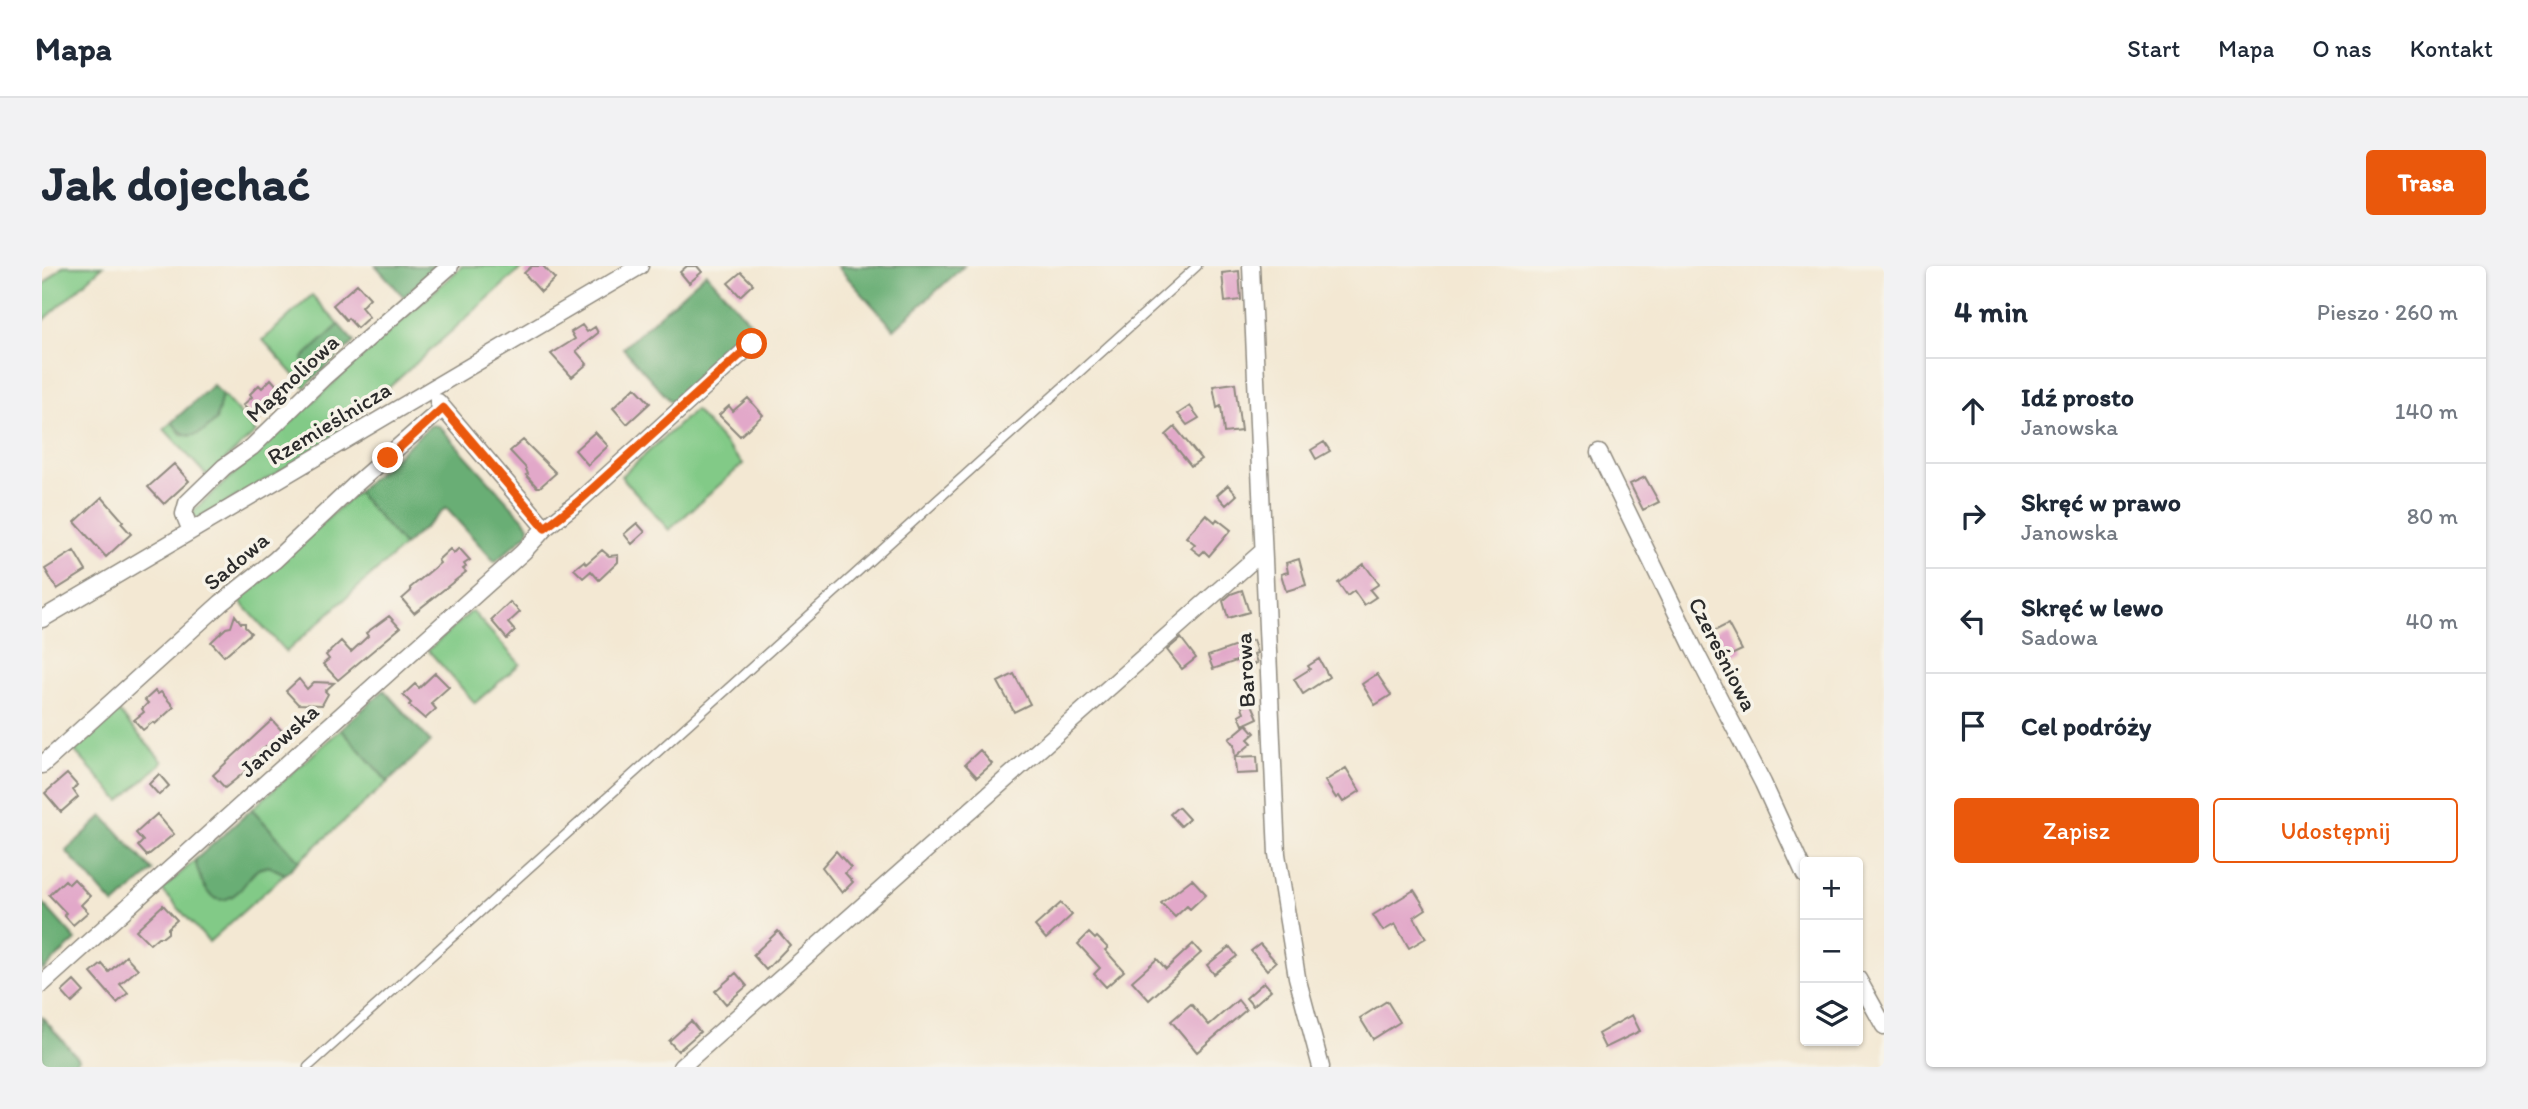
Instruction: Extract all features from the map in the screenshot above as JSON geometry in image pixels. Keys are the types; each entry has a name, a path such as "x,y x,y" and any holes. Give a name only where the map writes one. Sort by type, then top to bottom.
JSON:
{"street":[{"name":"Magnoliowa","path":"191,531 184,514 187,503 450,266"},
{"name":"Rzemieślnicza","path":"42,619 640,266"},
{"name":"Barowa","path":"1251,266 1277,854 1297,977 1321,1067"},
{"name":"Janowska","path":"42,985 523,552 545,528 578,502 752,344"},
{"path":"429,390 545,528"},
{"name":"Sadowa","path":"42,765 443,408"},
{"name":"Czereśniowa","path":"1599,453 1694,649 1763,783 1800,864"},
{"path":"681,1067 1262,552"},
{"path":"1860,983 1884,1026"}],"lane":[{"path":"308,1067 1197,266"}],"green space":[{"path":"63,266 103,266 42,322 42,286"},
{"path":"376,266 437,266 404,297"},
{"path":"462,266 524,266 325,445 195,521 193,511"},
{"path":"837,266 964,266 894,329"},
{"path":"706,273 751,323 750,332 672,403 623,348"},
{"path":"312,295 339,325 303,358 313,379 305,387 263,340"},
{"path":"339,325 354,342 313,379 304,368 303,358"},
{"path":"213,385 222,394 216,420 199,434 183,433 172,422"},
{"path":"222,394 256,432 207,476 164,429 172,422 181,434 190,436 218,413"},
{"path":"695,410 743,464 669,530 621,476"},
{"path":"431,425 439,426 529,525 528,533 495,562 446,508 404,546 357,492"},
{"path":"357,492 404,546 286,652 238,599"},
{"path":"472,611 520,664 475,703 428,650"},
{"path":"384,690 431,742 388,782 341,729"},
{"path":"116,709 163,762 120,801 72,748"},
{"path":"341,729 388,782 299,861 252,809"},
{"path":"252,809 299,861 285,874 269,866 258,869 240,890 230,897 222,900 215,898 204,887 195,860"},
{"path":"103,816 153,871 114,905 66,851"},
{"path":"195,860 202,883 231,897 258,869 269,866 285,874 209,942 162,890"},
{"path":"42,902 76,940 42,971"},
{"path":"42,1017 79,1059 71,1067 42,1067"}],"building":[{"path":"532,266 543,266 555,279 541,292 524,273"},
{"path":"687,266 697,266 702,272 689,283 680,272"},
{"path":"1239,271 1241,300 1225,302 1222,273"},
{"path":"741,272 753,284 740,296 728,283"},
{"path":"357,284 370,298 361,307 369,317 357,328 333,305"},
{"path":"582,325 587,332 595,327 598,333 576,351 587,364 572,377 551,354 575,339 571,332"},
{"path":"271,379 284,394 256,419 243,405 259,385 262,388"},
{"path":"1235,383 1241,431 1224,433 1221,406 1217,408 1213,386"},
{"path":"635,387 650,403 627,424 613,408"},
{"path":"748,398 763,415 740,436 719,415 729,406 733,411"},
{"path":"1190,406 1199,418 1187,425 1178,414"},
{"path":"1175,427 1201,459 1191,466 1166,435"},
{"path":"595,432 608,446 588,465 575,450"},
{"path":"523,440 556,473 540,487 526,475 528,474 525,467 510,451"},
{"path":"1324,442 1330,451 1316,459 1311,450"},
{"path":"174,464 189,481 164,504 148,487"},
{"path":"1645,477 1659,502 1643,510 1630,484"},
{"path":"1228,485 1237,495 1226,505 1217,495"},
{"path":"102,497 131,534 106,557 75,522"},
{"path":"1206,514 1231,530 1209,556 1204,551 1200,555 1191,548 1195,544 1186,537"},
{"path":"637,523 645,532 632,544 624,534"},
{"path":"459,548 470,560 464,564 466,567 463,569 466,572 414,613 402,599 411,591 410,588 440,563 438,560 450,549 454,553"},
{"path":"602,550 609,556 618,555 618,562 599,580 591,571 583,578 574,569 584,561 586,564"},
{"path":"74,551 86,571 57,589 45,569"},
{"path":"1299,559 1306,585 1286,591 1281,574 1288,572 1286,563"},
{"path":"1364,564 1379,584 1370,590 1376,597 1364,605 1354,591 1347,596 1338,583"},
{"path":"1242,590 1249,612 1228,618 1223,601"},
{"path":"510,602 520,612 508,623 515,631 507,639 491,620"},
{"path":"235,615 241,623 245,623 251,633 224,656 211,642 226,628 231,627"},
{"path":"389,616 400,628 338,680 323,664 329,659 326,655 341,641 351,652 368,636 366,633"},
{"path":"1728,624 1742,650 1725,658 1712,632"},
{"path":"1181,638 1196,658 1182,669 1167,650"},
{"path":"1253,640 1257,663 1246,667 1245,663 1240,665 1239,660 1213,669 1208,656"},
{"path":"1319,659 1329,677 1303,694 1294,679 1310,669 1308,666"},
{"path":"435,673 449,687 431,703 436,709 425,719 409,705 411,703 403,695 415,684 419,688"},
{"path":"1014,674 1030,704 1014,712 998,682"},
{"path":"1377,674 1391,695 1375,705 1362,684"},
{"path":"299,679 307,689 314,682 334,683 325,691 328,694 322,705 298,704 286,691"},
{"path":"155,691 158,694 161,692 174,707 155,724 153,722 143,730 134,720 144,712 142,709 148,703 145,700"},
{"path":"1251,702 1258,718 1243,725 1239,715 1244,712 1242,707"},
{"path":"272,720 284,733 268,748 266,746 247,764 251,767 225,788 213,775"},
{"path":"1247,724 1255,733 1248,739 1252,743 1235,757 1257,756 1258,773 1236,774 1234,745 1229,739"},
{"path":"980,750 992,764 977,777 965,764"},
{"path":"1346,768 1360,791 1343,802 1339,796 1336,798 1325,781"},
{"path":"67,774 77,785 73,790 78,797 61,812 45,793"},
{"path":"159,774 169,786 159,795 149,784"},
{"path":"1178,807 1189,819 1181,826 1170,814"},
{"path":"157,814 174,834 147,856 138,846 143,841 136,833"},
{"path":"836,851 851,868 845,873 853,882 842,893 822,867"},
{"path":"74,879 90,896 81,905 88,912 73,925 49,895 65,880 69,884"},
{"path":"1192,879 1206,894 1190,909 1187,906 1175,917 1161,903"},
{"path":"1414,890 1426,909 1414,917 1426,938 1409,948 1395,924 1383,931 1373,915"},
{"path":"1061,903 1072,915 1046,939 1035,926"},
{"path":"163,905 177,920 168,928 168,933 150,944 136,930"},
{"path":"778,931 790,945 766,970 753,955"},
{"path":"1089,933 1108,948 1105,950 1124,971 1106,987 1094,974 1100,968 1078,944"},
{"path":"1193,944 1201,953 1149,1000 1132,981 1157,959 1166,969"},
{"path":"1260,944 1276,962 1267,970 1251,951"},
{"path":"1230,947 1237,956 1214,974 1207,965"},
{"path":"126,956 138,969 120,984 128,993 117,1003 91,973 102,964 109,972"},
{"path":"736,973 747,986 726,1004 715,991"},
{"path":"74,981 84,992 72,1003 62,992"},
{"path":"1264,982 1271,990 1253,1006 1246,998"},
{"path":"1238,1000 1246,1010 1197,1052 1171,1021 1191,1004 1209,1025"},
{"path":"1387,1001 1400,1022 1373,1039 1360,1018"},
{"path":"1632,1015 1640,1031 1605,1048 1598,1034"},
{"path":"691,1021 700,1032 678,1051 669,1041"}],"route":[{"path":"388,458 443,408 545,528 578,502 752,344"}]}
